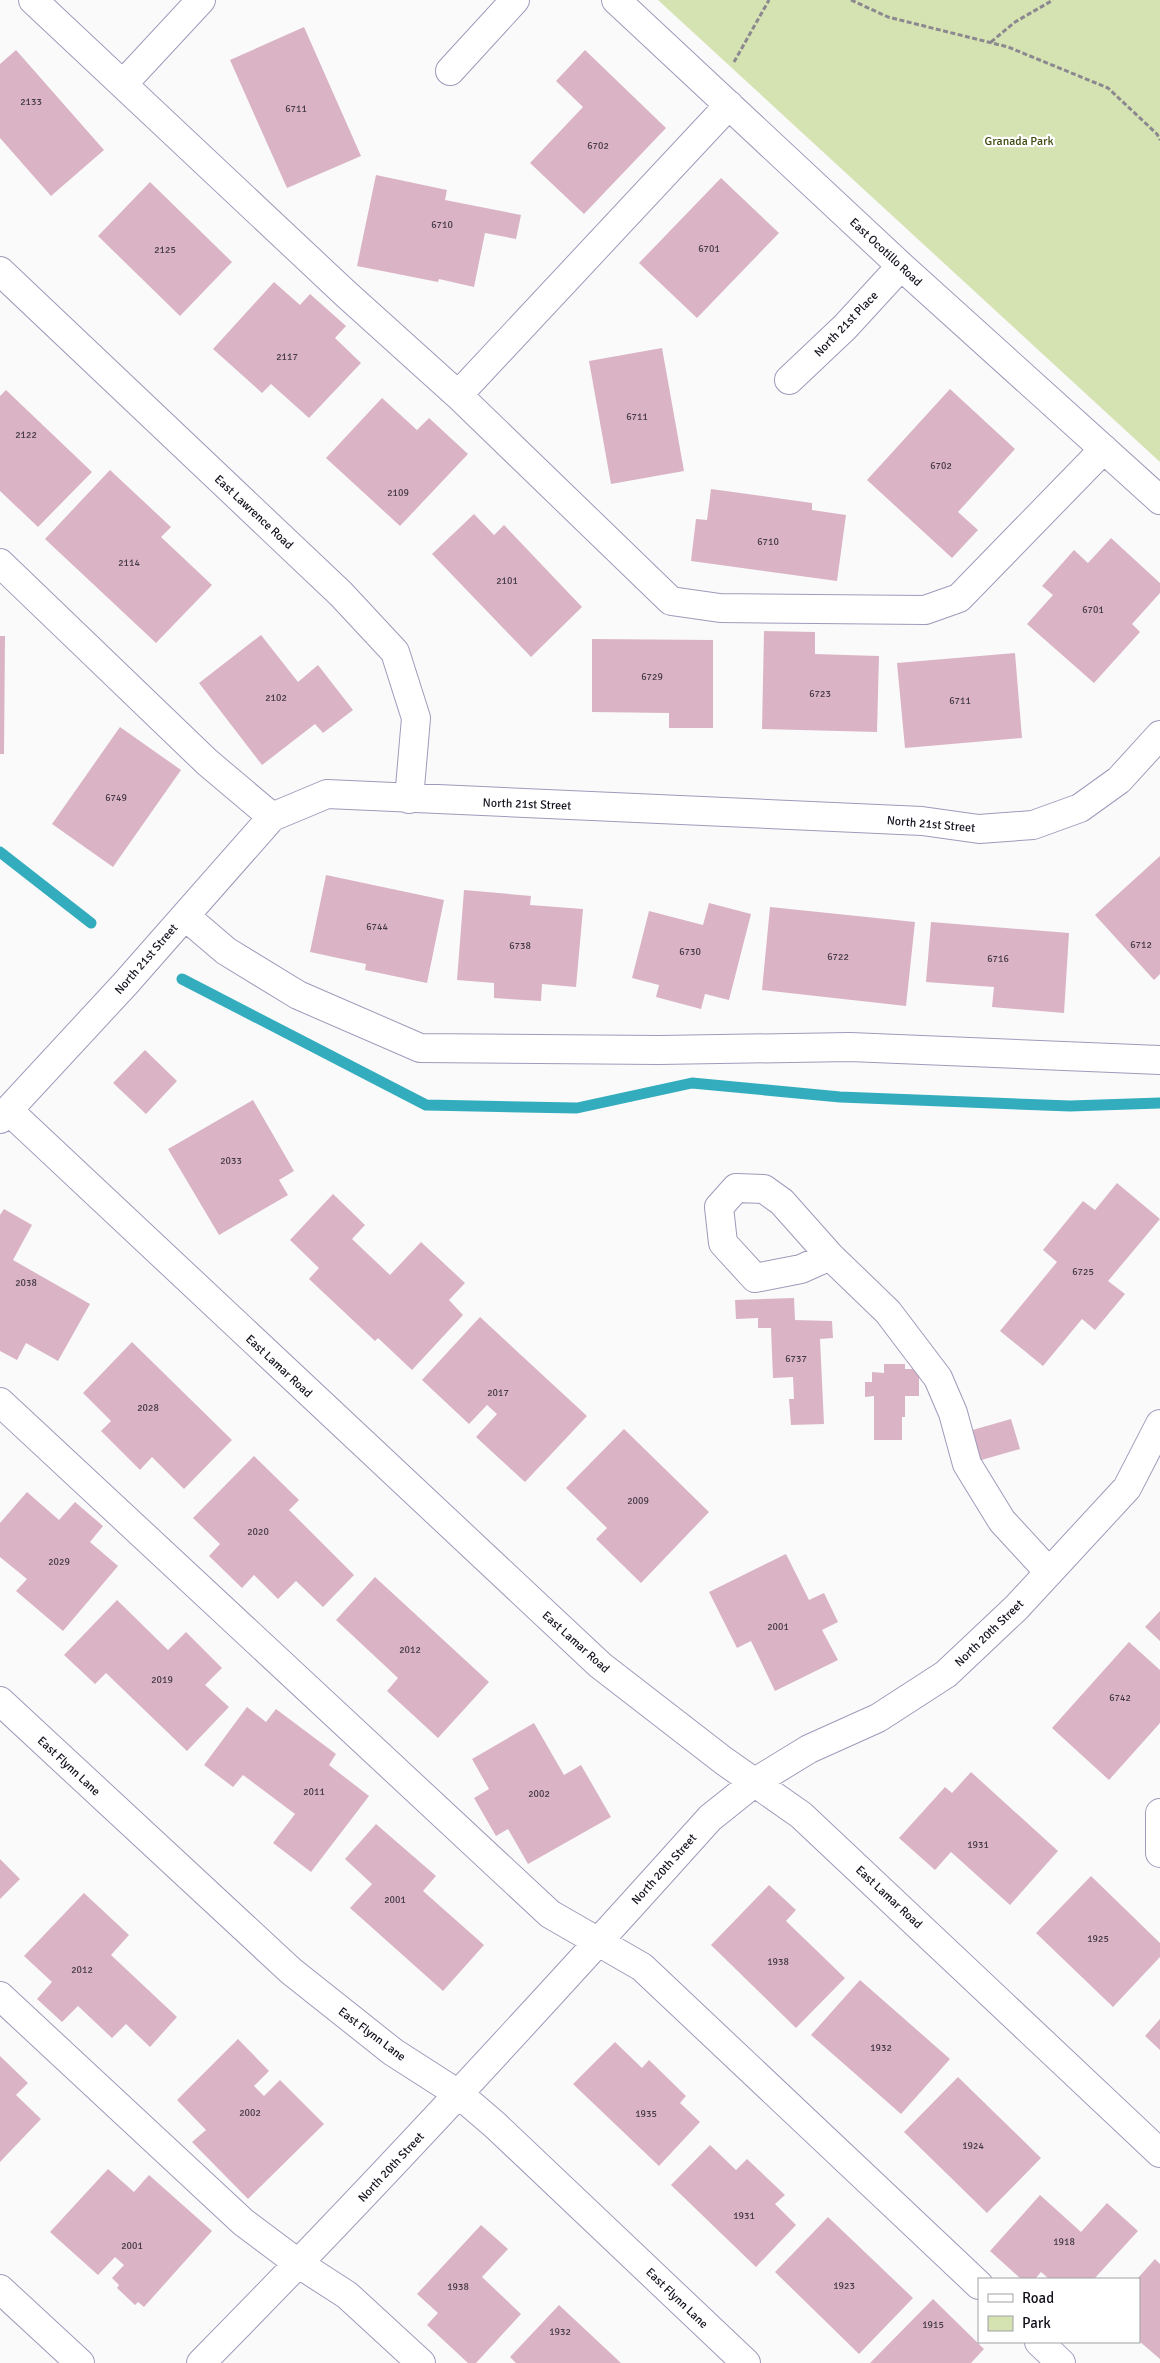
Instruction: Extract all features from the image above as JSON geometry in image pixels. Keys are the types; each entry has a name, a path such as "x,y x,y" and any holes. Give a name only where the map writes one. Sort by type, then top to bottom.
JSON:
{"street":[{"path":"33,0 124,83 339,288 458,394 671,601 720,608 925,610 959,598 1104,449"},
{"path":"124,83 201,0"},
{"path":"450,71 515,0"},
{"name":"East Ocotillo Road","path":"616,0 901,266 1160,500"},
{"path":"458,394 729,105"},
{"name":"North 21st Place","path":"790,380 845,327 901,266"},
{"name":"East Lawrence Road","path":"0,271 340,594 395,652 416,718 409,799"},
{"path":"0,563 207,762 272,816"},
{"name":"North 21st Street","path":"4,1114 125,984 272,816 327,794 922,821 979,829 1033,825 1080,808 1119,780 1160,735"},
{"path":"185,916 226,951 298,995 420,1048 660,1050 850,1047 1158,1058"},
{"name":"East Lamar Road","path":"4,1114 600,1665 724,1761 801,1815 1160,2153"},
{"path":"830,1256 888,1312 938,1378 953,1413 967,1464 1002,1521 1049,1572"},
{"path":"0,1402 550,1914 597,1943 642,1967 978,2284"},
{"name":"North 20th Street","path":"201,2363 299,2264 460,2095 710,1818 755,1782 809,1749 878,1718 946,1674 1016,1608 1127,1488 1160,1424"},
{"name":"East Flynn Lane","path":"0,1701 291,1971 393,2052 460,2095 495,2125 746,2363"},
{"path":"1160,1813 1160,1853"},
{"path":"0,1996 243,2222 299,2264 347,2295 421,2363"},
{"path":"0,2289 80,2363"},
{"path":"1040,2343 1061,2363"}],"path":[{"path":"734,62 769,0"},
{"path":"851,0 888,17 1008,47 1108,88 1158,133 1160,140"},
{"path":"991,42 1016,22 1053,0"}],"green space":[{"name":"Granada Park","path":"658,0 1160,0 1160,462"}],"building":[{"path":"304,27 361,156 287,188 230,60"},
{"path":"16,50 104,150 51,196 0,138 0,64"},
{"path":"585,50 666,128 584,214 530,163 583,107 556,81"},
{"path":"376,175 447,190 445,200 521,215 516,239 485,233 474,287 439,279 438,282 357,266"},
{"path":"721,178 779,233 697,318 639,263"},
{"path":"150,182 232,262 180,316 98,236"},
{"path":"274,282 300,305 310,294 346,326 335,338 361,363 309,418 271,384 262,393 213,349"},
{"path":"662,348 684,471 611,484 589,361"},
{"path":"950,389 1015,449 958,512 978,530 952,558 867,480"},
{"path":"6,390 92,472 38,527 0,491 0,396"},
{"path":"382,398 417,430 429,418 468,454 400,526 326,458"},
{"path":"110,470 171,527 161,537 212,585 156,643 45,539"},
{"path":"711,489 812,503 812,510 846,515 837,581 691,561 696,519 707,520"},
{"path":"474,514 494,535 504,525 582,607 531,657 432,554"},
{"path":"1111,538 1160,583 1160,593 1132,624 1140,632 1094,683 1027,624 1053,595 1042,586 1074,550 1088,563"},
{"path":"764,631 815,632 815,654 879,656 877,732 762,729"},
{"path":"261,635 298,682 318,665 353,710 323,733 315,724 262,765 199,683"},
{"path":"0,636 5,636 4,754 0,754"},
{"path":"592,639 713,640 713,728 669,728 669,713 592,712"},
{"path":"1015,653 1022,738 905,748 897,663"},
{"path":"120,727 181,770 113,867 52,824"},
{"path":"1160,856 1160,974 1154,980 1095,915"},
{"path":"326,875 444,900 427,983 365,970 366,964 310,952"},
{"path":"464,890 531,896 530,905 583,909 576,987 542,984 541,1001 494,998 494,983 457,980"},
{"path":"709,903 751,914 729,1000 705,994 701,1009 656,997 659,985 632,978 649,911 703,925"},
{"path":"770,907 915,922 906,1006 762,990"},
{"path":"931,922 1069,933 1064,1013 992,1007 994,987 926,982"},
{"path":"145,1050 177,1081 146,1114 113,1083"},
{"path":"253,1100 294,1171 279,1180 288,1195 219,1235 168,1149"},
{"path":"1117,1183 1160,1219 1108,1281 1125,1294 1095,1330 1082,1319 1043,1366 1000,1331 1057,1262 1043,1250 1083,1201 1095,1210"},
{"path":"333,1194 365,1225 352,1239 390,1275 421,1242 465,1283 449,1300 463,1315 412,1370 378,1338 375,1341 309,1279 319,1268 290,1240"},
{"path":"4,1209 32,1225 13,1260 90,1304 58,1361 26,1343 17,1360 0,1351 0,1215"},
{"path":"794,1298 795,1320 832,1321 833,1338 820,1339 824,1424 791,1425 789,1399 794,1399 793,1377 773,1378 771,1328 758,1328 758,1318 736,1319 735,1300"},
{"path":"480,1317 587,1416 525,1482 476,1437 497,1414 487,1405 469,1424 422,1380"},
{"path":"132,1342 232,1440 184,1489 152,1457 140,1470 101,1431 111,1421 83,1393"},
{"path":"884,1364 905,1364 905,1369 919,1369 919,1396 905,1396 905,1417 902,1417 902,1440 874,1440 874,1396 865,1397 865,1382 872,1382 872,1372 884,1373"},
{"path":"1011,1419 1020,1449 978,1461 969,1431"},
{"path":"624,1429 709,1512 641,1583 596,1539 607,1528 566,1488"},
{"path":"254,1456 299,1500 289,1510 354,1575 323,1607 296,1581 278,1599 254,1575 242,1588 209,1556 220,1544 193,1518"},
{"path":"27,1492 59,1520 75,1502 103,1526 90,1542 118,1566 63,1631 16,1591 27,1579 0,1557 0,1523"},
{"path":"786,1554 809,1600 824,1593 838,1622 822,1630 838,1660 775,1691 751,1641 737,1648 709,1592"},
{"path":"375,1577 489,1682 438,1738 387,1691 398,1678 336,1620"},
{"path":"117,1600 168,1650 186,1632 222,1668 205,1685 229,1707 187,1751 106,1673 95,1684 64,1655"},
{"path":"1160,1611 1160,1641 1145,1627"},
{"path":"1129,1642 1160,1670 1160,1723 1109,1780 1052,1728"},
{"path":"247,1707 266,1722 276,1709 336,1754 329,1765 369,1796 311,1872 273,1843 295,1814 243,1775 233,1787 204,1765"},
{"path":"534,1723 564,1775 581,1765 611,1817 528,1864 508,1829 496,1836 474,1798 489,1789 472,1759"},
{"path":"971,1772 1058,1851 1010,1905 951,1852 935,1870 899,1838 945,1787 952,1793"},
{"path":"376,1824 436,1876 423,1891 484,1945 443,1991 350,1908 372,1884 345,1859"},
{"path":"0,1859 20,1879 0,1899"},
{"path":"1091,1876 1160,1943 1160,1957 1113,2007 1036,1933"},
{"path":"769,1885 796,1910 786,1921 845,1978 796,2028 711,1945"},
{"path":"84,1893 129,1935 111,1955 177,2017 150,2047 126,2024 112,2038 78,2006 62,2022 37,1999 52,1982 24,1956"},
{"path":"860,1980 950,2059 901,2114 811,2035"},
{"path":"1160,2019 1160,2050 1145,2036"},
{"path":"238,2039 269,2071 254,2086 264,2096 280,2080 324,2124 248,2199 192,2142 206,2130 177,2100"},
{"path":"615,2042 642,2068 649,2060 686,2096 680,2103 700,2122 659,2166 573,2084"},
{"path":"0,2056 28,2083 16,2095 41,2119 0,2162"},
{"path":"958,2077 1041,2158 987,2213 904,2132"},
{"path":"710,2145 736,2170 747,2159 785,2195 775,2204 796,2225 756,2267 671,2185"},
{"path":"108,2169 134,2192 149,2175 212,2231 144,2307 138,2302 135,2305 117,2288 119,2285 112,2278 124,2265 115,2257 98,2275 50,2232"},
{"path":"1040,2195 1081,2232 1107,2203 1138,2231 1095,2278 1048,2278 1041,2272 1036,2278 1020,2278 990,2251"},
{"path":"828,2217 913,2298 859,2354 775,2272"},
{"path":"481,2225 508,2249 482,2277 521,2314 476,2363 468,2363 427,2325 438,2313 417,2294"},
{"path":"1155,2259 1160,2264 1160,2359 1140,2342 1140,2278 1138,2278"},
{"path":"933,2299 984,2349 971,2363 870,2363"},
{"path":"559,2305 621,2363 516,2363 510,2357"}],"waterway":[{"path":"0,852 91,923"},
{"path":"182,979 426,1105 577,1108 692,1083 840,1097 1070,1106 1160,1103"}]}
